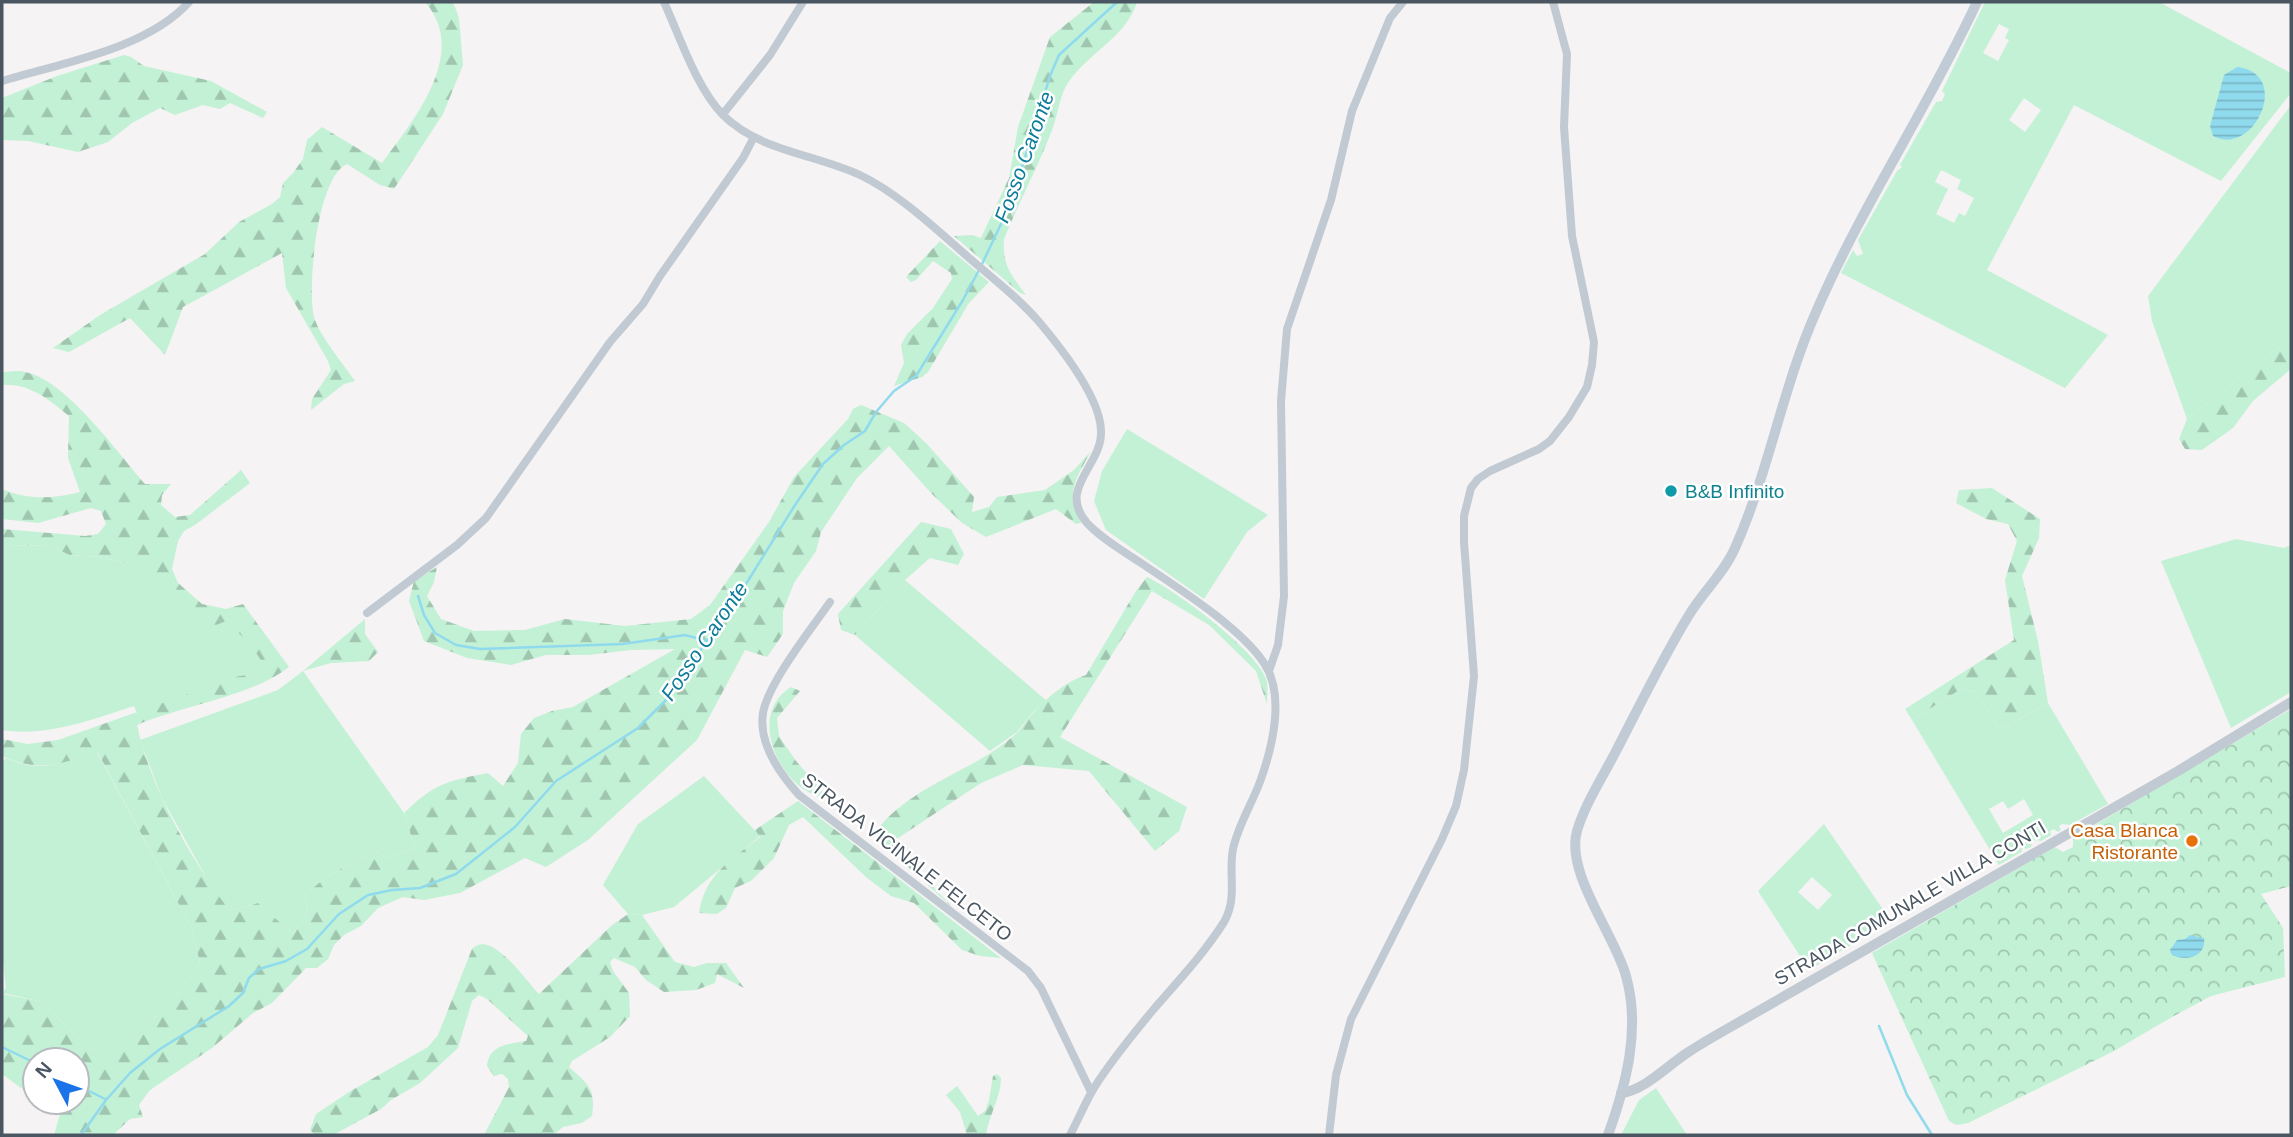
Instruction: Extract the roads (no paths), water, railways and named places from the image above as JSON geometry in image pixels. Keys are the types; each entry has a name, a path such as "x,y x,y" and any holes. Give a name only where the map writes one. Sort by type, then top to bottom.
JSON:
{"main road":[{"path":"1608,1135 1621,1093 1632,1039 1631,997 1622,962 1577,866 1577,832 1598,786 1677,636 1735,548 1771,449 1801,349 1829,283 1977,2"}],"street":[{"path":"2,81 152,33 189,2"},
{"path":"664,2 702,83 723,114 739,128 754,137 865,177 958,248 1037,320 1087,390 1098,415 1100,442 1083,475 1077,496 1080,514 1104,538 1182,591 1233,631 1261,658 1269,671 1276,709 1262,776 1234,843 1232,900 1227,917 1199,959 1152,1012 1091,1092 1070,1135"},
{"path":"723,114 770,55 803,2"},
{"path":"1269,671 1278,645 1284,596 1281,401 1287,329 1331,200 1352,111 1390,18 1403,2"},
{"path":"1329,1135 1336,1075 1350,1019 1442,839 1464,770 1474,676 1464,542 1467,501 1471,488 1478,479 1539,449 1560,430 1587,387 1592,365 1594,342 1572,236 1564,127 1567,54 1553,2"},
{"path":"367,613 457,545 486,518 610,342 643,304 743,159 754,137"},
{"name":"STRADA VICINALE FELCETO","path":"830,602 788,661 763,712 763,727 773,760 799,795 976,934 1028,971 1041,988 1091,1092"},
{"name":"STRADA COMUNALE VILLA CONTI","path":"1621,1093 1630,1092 1642,1085 1725,1030 2178,771 2291,702"}],"water":[{"path":"2237,67 2254,73 2263,83 2265,97 2261,112 2253,125 2242,135 2228,140 2213,136 2210,126 2224,75"},
{"path":"2190,935 2204,938 2204,945 2198,954 2182,958 2171,954 2170,950 2177,940"}],"waterway":[{"name":"Fosso Caronte","path":"982,264 1011,203 1059,55 1117,2"},
{"name":"Fosso Caronte","path":"81,1135 130,1073 160,1049 229,1006 243,993 249,978 259,969 286,961 307,949 339,914 368,895 420,888 456,874 515,827 556,781 638,728 667,699 746,584 823,464 865,431 876,412 894,391 916,376 979,270"},
{"path":"418,596 424,615 435,633 456,645 480,649 623,644 685,635 704,640"},
{"path":"1879,1026 1907,1095 1932,1135"},
{"path":"2,1047 21,1056"},
{"path":"91,1092 105,1099"}],"place":[{"name":"B&B Infinito","path":"1671,491"},
{"name":"Casa Blanca Ristorante","path":"2192,841"}]}
